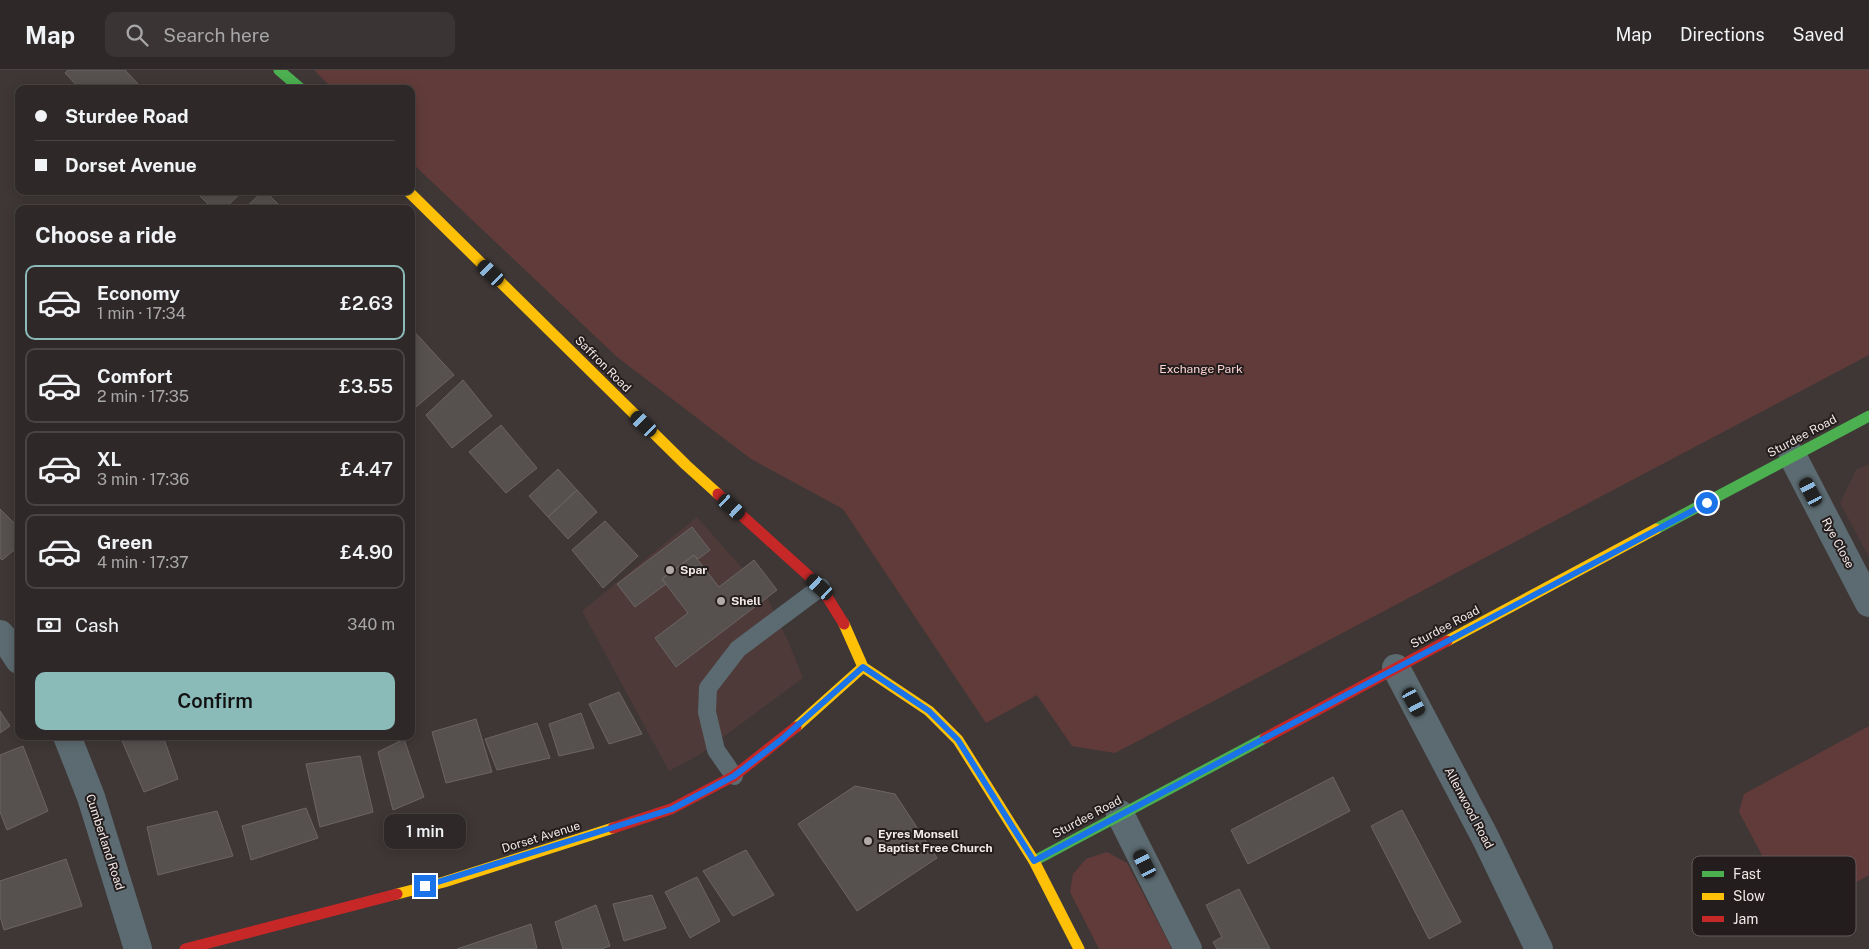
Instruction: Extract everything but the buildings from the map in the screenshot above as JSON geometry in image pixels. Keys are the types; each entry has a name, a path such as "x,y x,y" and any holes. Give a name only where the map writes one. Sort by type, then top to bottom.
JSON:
{"street":[{"path":"279,70 296,85"},
{"name":"Saffron Road","path":"412,195 686,465 820,587 845,626 863,667"},
{"name":"Sturdee Road","path":"1034,861 1869,416"},
{"name":"Rye Close","path":"1793,457 1869,603"},
{"path":"0,634 15,654"},
{"path":"863,667 929,711 958,740 1034,861 1079,949"},
{"name":"Dorset Avenue","path":"185,949 444,882 672,809 734,776 782,739 863,667"},
{"name":"Allenwood Road","path":"1396,668 1486,839 1539,949"},
{"name":"Cumberland Road","path":"69,740 91,796 138,949"},
{"path":"1120,814 1188,949"}],"lane":[{"path":"734,776 716,750 707,712 708,688 738,649 820,587"}],"shaded area":[{"path":"1869,464 1869,557 1840,503 1856,470"},
{"path":"697,517 766,595 803,678 699,755 669,771 582,611"}],"green space":[{"name":"Exchange Park","path":"314,70 1869,70 1869,355 1115,753 1072,746 1037,695 986,723 843,509 751,459 617,357 415,166 415,85 329,85"},
{"path":"1869,726 1869,875 1856,882 1856,856 1762,856 1739,812 1744,794"},
{"path":"1107,852 1127,863 1172,949 1099,949 1070,892 1073,874 1086,859"}],"traffic: fast":[{"path":"279,70 296,85"},
{"path":"1656,529 1869,416"},
{"path":"1034,861 1265,738"}],"traffic: slow":[{"path":"412,195 686,465 718,494"},
{"path":"1447,641 1656,529"},
{"path":"844,624 863,667 929,711 958,740 1034,861 1079,949"},
{"path":"796,727 863,667"},
{"path":"397,894 444,882 613,828"}],"traffic: jam":[{"path":"718,494 821,587 844,624"},
{"path":"1265,738 1447,641"},
{"path":"613,828 671,809 734,776 796,727"},
{"path":"185,949 397,894"}],"place":[{"name":"Spar","path":"670,570"},
{"name":"Shell","path":"721,601"},
{"name":"Eyres Monsell Baptist Free Church","path":"868,841"}],"route":[{"path":"425,886 444,882 672,809 734,776 782,739 863,667 929,711 958,740 1034,861 1707,503"}]}
